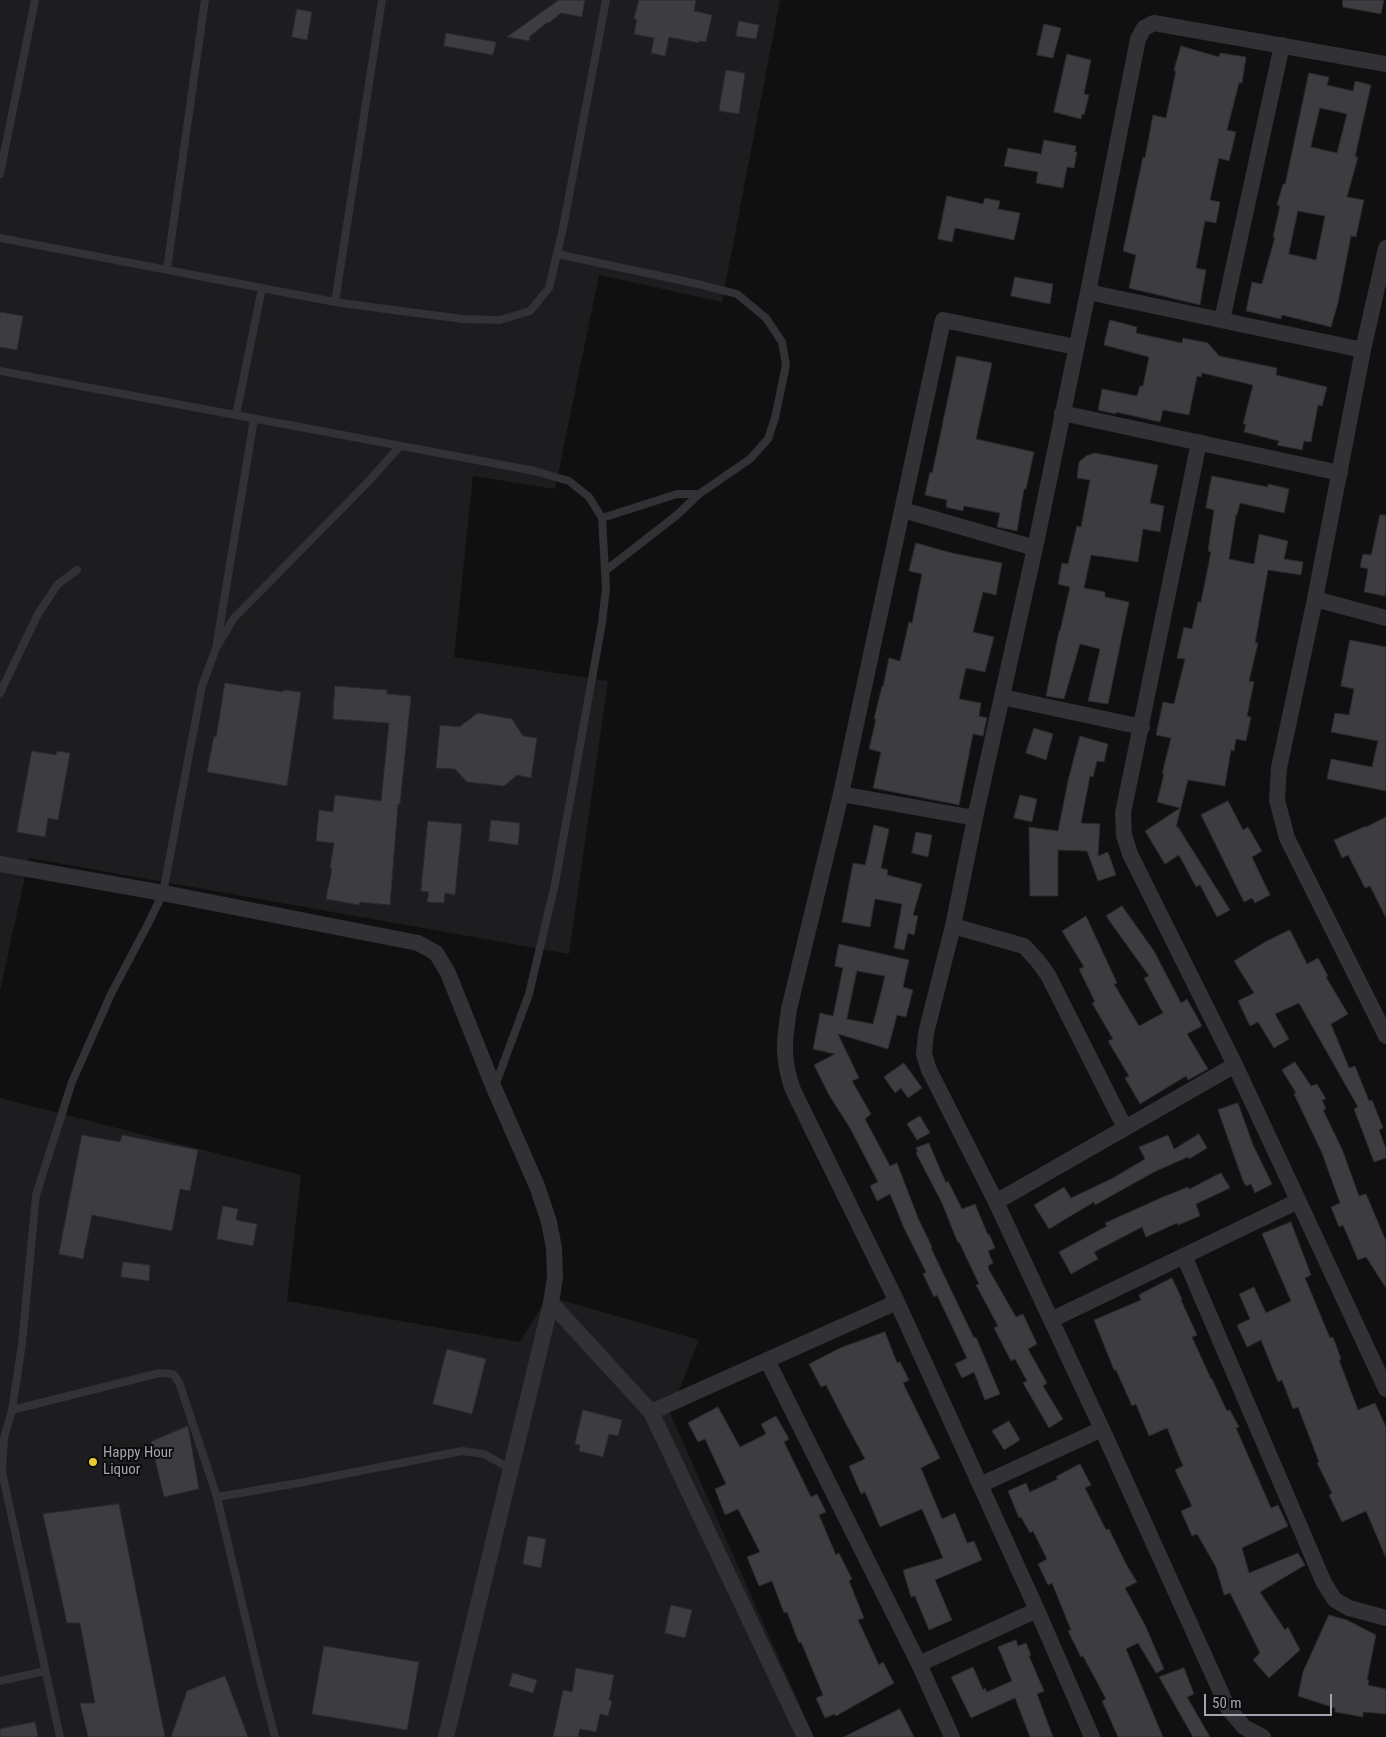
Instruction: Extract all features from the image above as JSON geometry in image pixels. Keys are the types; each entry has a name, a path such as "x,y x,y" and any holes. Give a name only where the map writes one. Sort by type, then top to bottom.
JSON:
{"street":[{"path":"1264,1737 1244,1726 1228,1708 1102,1429 996,1202 929,1070 924,1054 926,1033 953,926 974,818 1035,548 1138,39 1144,28 1154,23 1386,64"},
{"path":"1222,320 1282,45"},
{"path":"1386,248 1363,350 1315,599 1279,768 1277,800 1287,838 1386,1036"},
{"path":"1088,292 1363,350"},
{"path":"1076,347 943,320 841,794 789,1009 784,1045 786,1070 793,1090 897,1302 1037,1610 1092,1737"},
{"path":"1062,413 1340,473"},
{"path":"1199,442 1123,813 1124,835 1130,854 1235,1065 1386,1389"},
{"path":"903,510 1035,548"},
{"path":"1315,599 1386,618"},
{"path":"1002,697 1142,727"},
{"path":"841,794 974,818"},
{"path":"0,864 163,893 418,943 436,953 448,973 494,1088 537,1186 549,1222 554,1248 555,1276 551,1303 446,1737"},
{"path":"953,926 1024,946 1037,960 1048,975 1125,1128"},
{"path":"996,1202 1235,1065"},
{"path":"1051,1320 1298,1201"},
{"path":"1184,1256 1324,1583 1335,1600 1349,1608 1386,1618"},
{"path":"651,1412 897,1302"},
{"path":"551,1303 651,1412 805,1737"},
{"path":"767,1360 919,1664 952,1737"},
{"path":"980,1485 1102,1429"},
{"path":"919,1664 1037,1610"}],"lane":[{"path":"0,174 35,0"},
{"path":"167,269 205,0"},
{"path":"334,302 382,0"},
{"path":"0,238 334,302 463,318 500,320 530,310 549,288 606,0"},
{"path":"557,254 737,294 766,318 782,342 786,365 775,418 768,439 750,459 698,494 677,515 606,571"},
{"path":"236,415 262,288"},
{"path":"0,371 535,471 570,481 589,497 602,518 606,571 602,623 555,884 529,994 494,1088"},
{"path":"216,648 254,419"},
{"path":"60,1737 2,1472 4,1438 12,1410 22,1344 36,1194 72,1082 111,994 163,893 202,686 216,648 234,618 367,483 400,446"},
{"path":"602,518 677,494 698,494"},
{"path":"0,693 38,614 58,584 77,570"},
{"path":"12,1410 159,1373 173,1374 179,1382 217,1497 275,1737"},
{"path":"217,1497 462,1451 484,1454 511,1469"},
{"path":"0,1681 45,1671"}],"shaded area":[{"path":"0,0 780,0 722,302 599,275 555,489 473,476 454,657 608,681 569,954 29,858 0,991"},
{"path":"0,1098 301,1175 287,1301 520,1342 548,1296 699,1340 670,1413 814,1737 0,1737"}],"building":[{"path":"559,0 585,0 582,17 561,13 530,36 529,41 507,37"},
{"path":"639,0 696,0 694,11 712,15 706,42 699,41 699,43 669,37 665,56 651,53 654,38 634,34 637,20 634,19"},
{"path":"1343,0 1384,0 1381,14 1343,7"},
{"path":"297,9 312,12 307,40 292,37"},
{"path":"739,21 759,25 756,39 736,36"},
{"path":"1044,24 1061,28 1053,58 1037,55"},
{"path":"446,33 496,42 493,55 444,46"},
{"path":"1181,46 1219,57 1220,53 1246,57 1242,83 1239,83 1227,130 1236,132 1229,161 1219,158 1210,200 1220,202 1216,223 1205,221 1196,268 1206,270 1200,305 1129,288 1136,255 1123,251 1153,115 1166,118 1176,71 1174,71"},
{"path":"1067,54 1091,60 1084,94 1089,95 1084,115 1082,114 1081,119 1054,112"},
{"path":"726,70 745,73 739,114 719,111"},
{"path":"1309,73 1329,77 1327,85 1353,91 1355,81 1371,85 1355,157 1358,157 1347,197 1364,200 1356,237 1351,236 1338,303 1331,327 1282,315 1281,319 1246,311 1252,282 1262,284 1275,237 1273,237 1280,206 1277,205 1283,184 1285,184","holes":["1320,108 1347,114 1337,153 1311,147","1298,211 1325,216 1316,260 1289,254"]},
{"path":"1044,140 1076,146 1075,152 1077,152 1074,168 1067,167 1063,188 1036,183 1038,172 1004,166 1008,148 1041,154"},
{"path":"947,196 983,204 985,198 1000,201 998,209 1020,213 1014,240 955,228 952,242 938,239"},
{"path":"1015,277 1053,284 1050,304 1011,296"},
{"path":"0,312 23,316 17,350 0,347"},
{"path":"1110,320 1137,327 1136,333 1182,343 1183,338 1208,343 1219,356 1277,368 1276,375 1327,387 1322,406 1318,405 1311,442 1304,441 1302,450 1277,445 1279,441 1244,432 1246,424 1243,424 1253,385 1202,373 1201,377 1197,376 1189,415 1163,410 1160,422 1098,410 1102,389 1137,396 1140,386 1143,386 1149,357 1104,345"},
{"path":"957,356 992,363 976,439 1034,452 1026,489 1024,489 1017,531 997,527 1000,513 964,506 963,511 946,507 947,500 925,495 930,472 932,473"},
{"path":"1095,453 1158,465 1150,503 1164,506 1160,532 1143,529 1138,562 1091,555 1084,588 1105,592 1105,597 1129,602 1108,704 1088,701 1100,649 1080,644 1064,699 1046,696 1070,587 1058,584 1062,563 1068,564 1077,526 1081,527 1090,480 1077,478 1079,462 1086,456"},
{"path":"1212,476 1268,487 1268,484 1289,489 1284,513 1240,503 1236,515 1229,559 1254,564 1259,534 1288,541 1284,559 1303,562 1301,575 1268,570 1255,643 1258,643 1249,681 1254,682 1247,716 1251,717 1246,741 1236,739 1234,751 1231,750 1225,786 1188,780 1176,827 1178,827 1230,910 1217,917 1200,885 1196,887 1179,855 1165,864 1145,831 1180,808 1157,802 1171,738 1156,735 1163,702 1174,704 1185,659 1177,658 1184,627 1192,629 1198,602 1201,602 1211,552 1208,551 1214,510 1206,508"},
{"path":"1380,515 1386,515 1385,596 1364,592 1368,569 1360,567 1363,554 1371,555"},
{"path":"916,543 952,553 1002,563 996,595 983,592 973,632 994,637 985,672 966,668 959,699 981,703 979,716 987,718 983,736 973,734 959,805 873,788 881,752 869,749 876,719 874,719 889,658 900,661 909,622 912,623 922,574 909,571"},
{"path":"1350,640 1386,647 1386,791 1327,779 1331,759 1372,767 1378,741 1331,732 1335,713 1349,715 1354,689 1341,686"},
{"path":"225,683 283,692 283,690 301,692 287,786 207,772 214,736 216,737"},
{"path":"335,686 387,690 387,694 411,696 400,804 398,804 390,905 360,902 359,905 326,899 332,869 330,868 334,843 316,841 319,810 333,812 335,795 381,801 389,723 333,719"},
{"path":"478,713 512,719 523,736 537,738 531,778 517,775 504,786 467,782 455,769 436,768 440,725 459,727"},
{"path":"1034,728 1053,734 1046,760 1026,753"},
{"path":"1080,736 1108,744 1104,762 1097,761 1093,777 1090,776 1081,823 1100,824 1098,856 1108,852 1116,875 1098,881 1087,851 1058,850 1058,896 1030,896 1029,827 1058,831 1068,781"},
{"path":"32,751 56,755 57,751 70,753 58,820 48,818 45,837 17,832"},
{"path":"1020,795 1037,799 1032,822 1014,818"},
{"path":"1228,801 1243,830 1248,827 1262,851 1252,857 1270,895 1255,903 1252,898 1244,902 1201,815"},
{"path":"1386,817 1386,918 1370,886 1365,888 1348,855 1342,858 1334,840"},
{"path":"491,820 520,823 518,845 489,841"},
{"path":"428,821 462,824 455,895 445,893 444,903 427,902 429,892 421,891"},
{"path":"874,825 889,829 881,868 888,870 887,875 922,884 913,915 918,916 914,935 908,933 904,950 894,948 902,904 875,899 870,927 842,922 853,863 865,865"},
{"path":"916,832 932,835 928,857 912,853"},
{"path":"1122,906 1154,951 1181,1003 1187,999 1202,1026 1187,1034 1208,1069 1188,1080 1186,1076 1140,1104 1125,1078 1129,1076 1108,1041 1113,1039 1092,1003 1095,1002 1079,969 1084,967 1062,931 1086,916 1117,983 1114,984 1139,1026 1163,1013 1144,978 1149,976 1106,916"},
{"path":"1290,930 1307,964 1318,958 1328,976 1326,977 1348,1014 1331,1024 1349,1068 1355,1066 1369,1101 1372,1100 1383,1128 1379,1130 1386,1149 1386,1158 1374,1162 1354,1109 1358,1107 1299,1003 1275,1014 1289,1039 1274,1048 1258,1022 1250,1026 1238,1001 1254,993 1234,961 1265,942"},
{"path":"839,944 909,960 903,987 913,990 906,1017 897,1015 888,1049 838,1034 859,1078 852,1081 871,1114 865,1119 890,1166 897,1163 931,1248 974,1338 976,1337 1000,1394 985,1400 974,1372 962,1378 955,1364 967,1358 937,1295 934,1297 923,1274 926,1272 904,1228 890,1194 877,1201 870,1186 878,1182 814,1065 835,1054 813,1049 820,1013 833,1016 843,968 835,966","holes":["857,971 885,976 873,1024 847,1019"]},
{"path":"1295,1062 1311,1086 1317,1084 1326,1099 1322,1100 1326,1109 1323,1110 1342,1149 1359,1196 1366,1194 1386,1241 1386,1288 1366,1257 1358,1260 1343,1225 1339,1227 1331,1207 1340,1203 1322,1153 1294,1094 1296,1093 1282,1070"},
{"path":"904,1063 922,1088 908,1098 901,1088 895,1093 884,1077"},
{"path":"1238,1103 1253,1145 1272,1184 1255,1193 1251,1184 1246,1186 1243,1181 1218,1110"},
{"path":"920,1116 930,1133 917,1140 907,1124"},
{"path":"1199,1134 1207,1148 1189,1159 1188,1157 1154,1172 1095,1205 1094,1202 1049,1229 1034,1205 1064,1187 1071,1198 1113,1178 1145,1159 1139,1147 1168,1135 1174,1149"},
{"path":"82,1135 120,1142 122,1135 198,1150 190,1191 180,1189 172,1231 92,1215 83,1259 59,1254"},
{"path":"929,1143 946,1183 948,1181 962,1209 975,1204 995,1248 988,1251 993,1263 988,1266 989,1270 1016,1317 1023,1314 1037,1344 1028,1349 1047,1383 1043,1386 1063,1419 1049,1428 1023,1383 1027,1381 1015,1359 1011,1361 994,1328 998,1326 976,1285 979,1284 958,1243 942,1203 916,1153 918,1152 916,1148"},
{"path":"1221,1173 1230,1188 1196,1204 1200,1216 1178,1225 1177,1223 1146,1237 1142,1227 1094,1252 1098,1259 1071,1274 1059,1252 1107,1226 1105,1223 1163,1197 1188,1187 1189,1189"},
{"path":"223,1206 238,1209 236,1220 257,1224 253,1246 217,1239"},
{"path":"1291,1222 1311,1275 1305,1278 1330,1338 1333,1337 1341,1359 1339,1360 1358,1410 1375,1403 1386,1427 1386,1558 1366,1511 1342,1522 1329,1495 1332,1493 1317,1463 1319,1462 1298,1407 1293,1409 1282,1380 1278,1382 1261,1340 1247,1347 1237,1325 1250,1319 1239,1294 1254,1287 1266,1313 1291,1301 1262,1234"},
{"path":"123,1262 150,1265 149,1281 121,1277"},
{"path":"1172,1278 1197,1335 1192,1337 1227,1411 1230,1410 1239,1427 1236,1428 1271,1508 1278,1505 1288,1526 1242,1548 1249,1573 1298,1553 1305,1565 1260,1592 1285,1630 1288,1627 1300,1650 1269,1678 1253,1660 1260,1653 1230,1593 1224,1595 1216,1567 1197,1534 1192,1536 1181,1511 1192,1506 1175,1470 1183,1466 1167,1428 1149,1436 1136,1404 1132,1406 1116,1370 1114,1370 1094,1320 1141,1300 1139,1295"},
{"path":"885,1332 897,1363 900,1362 909,1380 903,1383 940,1458 921,1468 942,1519 955,1513 967,1543 974,1541 982,1560 935,1580 952,1620 929,1630 915,1596 911,1597 903,1570 943,1558 922,1509 880,1527 865,1492 861,1494 849,1466 865,1459 826,1385 821,1387 809,1364 840,1348"},
{"path":"447,1349 486,1359 472,1414 433,1404"},
{"path":"718,1407 740,1447 766,1434 761,1424 776,1416 789,1439 784,1442 811,1497 817,1494 826,1512 819,1515 836,1555 839,1553 852,1579 849,1581 864,1618 858,1620 879,1665 883,1662 894,1683 836,1716 835,1714 825,1718 816,1698 823,1695 787,1612 784,1613 772,1581 759,1586 747,1557 760,1552 738,1509 725,1515 715,1489 726,1484 705,1439 698,1442 688,1423"},
{"path":"583,1410 622,1420 618,1436 609,1434 603,1457 579,1451 580,1445 575,1444"},
{"path":"1009,1421 1020,1440 1004,1450 992,1431"},
{"path":"188,1426 199,1489 164,1497 151,1442"},
{"path":"1080,1464 1091,1485 1085,1488 1106,1530 1109,1529 1137,1582 1125,1588 1145,1625 1164,1669 1156,1673 1138,1643 1126,1649 1163,1737 1118,1737 1102,1701 1106,1699 1068,1631 1071,1630 1052,1583 1048,1585 1038,1564 1047,1559 1033,1531 1030,1533 1021,1517 1019,1518 1008,1491 1026,1483 1030,1492 1058,1479 1056,1477"},
{"path":"119,1504 165,1737 88,1737 80,1703 95,1703 80,1623 67,1623 43,1514"},
{"path":"528,1536 546,1539 541,1568 523,1564"},
{"path":"671,1605 692,1610 685,1638 665,1633"},
{"path":"1329,1615 1347,1620 1376,1635 1367,1680 1369,1680 1368,1685 1386,1689 1386,1714 1363,1712 1363,1717 1335,1712 1335,1708 1298,1696 1303,1672"},
{"path":"1016,1640 1018,1646 1026,1643 1031,1655 1029,1656 1044,1691 1037,1694 1053,1737 1030,1737 1015,1698 971,1718 951,1677 973,1667 983,1690 985,1688 987,1692 1012,1681 998,1647"},
{"path":"324,1646 419,1662 407,1730 312,1714"},
{"path":"576,1668 614,1675 609,1700 612,1701 608,1716 600,1714 596,1732 580,1729 578,1737 553,1737 563,1690 572,1692"},
{"path":"1184,1668 1194,1694 1187,1697 1210,1737 1193,1737 1159,1677"},
{"path":"513,1673 537,1680 533,1693 509,1686"},
{"path":"225,1676 248,1737 171,1737 187,1691"},
{"path":"900,1709 914,1737 844,1737"},
{"path":"35,1722 38,1737 0,1737 0,1729"}],"place":[{"name":"Happy Hour Liquor","path":"93,1462"}]}
